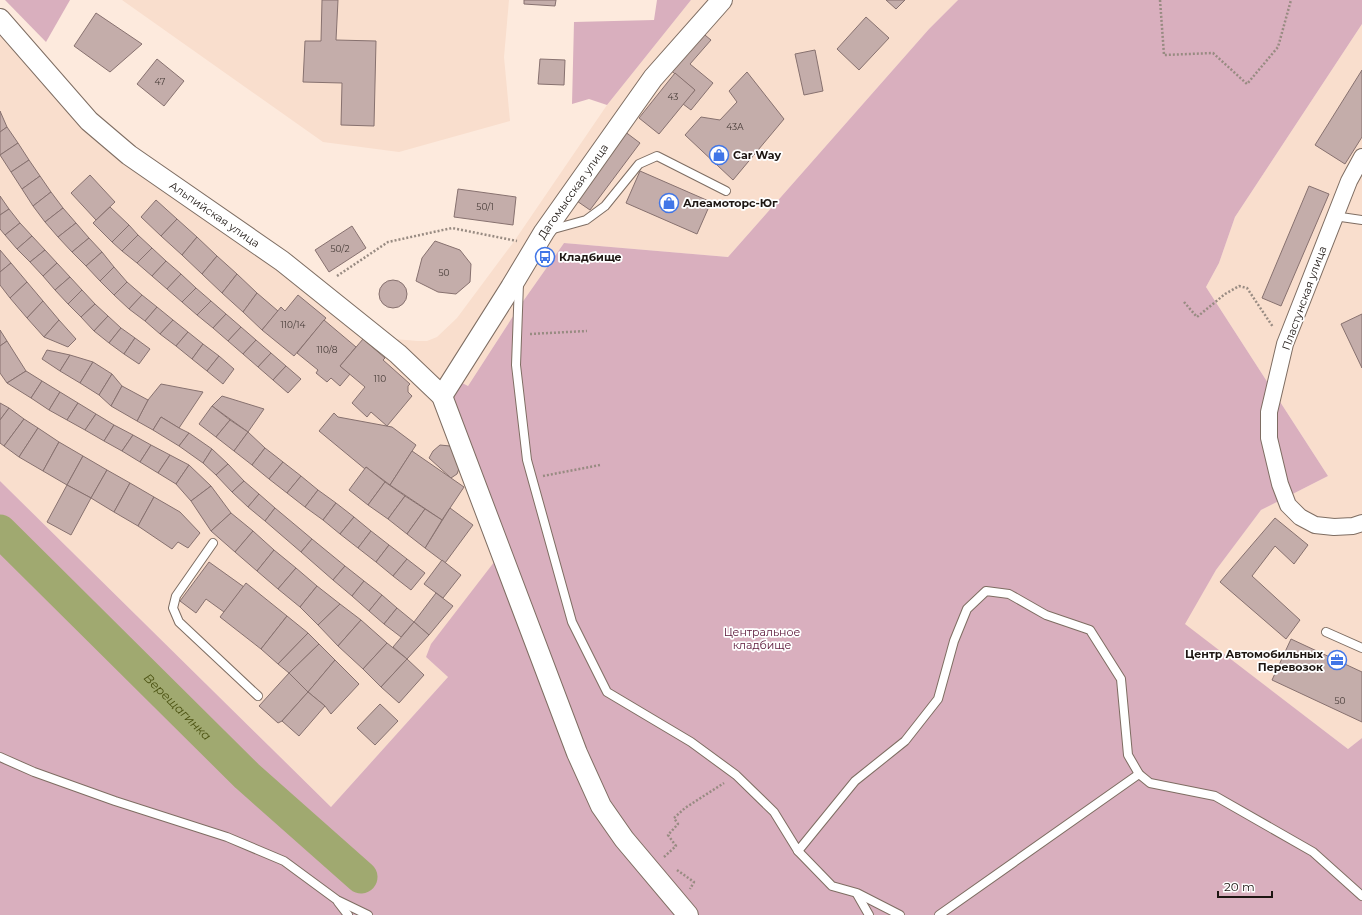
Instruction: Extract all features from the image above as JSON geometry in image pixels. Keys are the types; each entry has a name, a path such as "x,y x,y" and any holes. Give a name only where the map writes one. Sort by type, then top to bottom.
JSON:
{"street":[{"name":"Дагомысская улица","path":"442,396 539,239 653,78 722,0"},
{"name":"Альпийская улица","path":"0,19 89,121 129,155 282,261 398,354 442,396"},
{"name":"Пластунская улица","path":"1362,158 1349,180 1334,216 1285,344 1269,412 1269,438 1280,484 1288,505 1300,517 1315,525 1334,527 1353,526 1362,523"},
{"path":"442,396 577,752 601,806 624,839 688,915"}],"lane":[{"path":"539,239 586,220 606,206 638,164 657,156 726,191"},
{"path":"1334,216 1362,220"},
{"path":"520,272 516,365 527,460 572,622 607,692 691,742 736,775 774,812 798,851 832,886 857,893 900,915"},
{"path":"213,543 176,596 173,608 179,622 258,696"},
{"path":"798,851 855,781 905,741 938,699 954,640 967,609 986,591 1009,594 1046,615 1090,630 1121,679 1128,755 1139,774 1150,783 1215,796 1313,852 1362,896"},
{"path":"1326,632 1362,648"},
{"path":"0,757 34,772 115,801 227,837 284,861 337,900 368,915"},
{"path":"939,915 1139,774"},
{"path":"857,893 870,915"},
{"path":"337,900 348,915"}],"path":[{"path":"1160,0 1164,55 1213,53 1247,84 1278,47 1291,0"},
{"path":"337,276 388,242 452,228 515,240 539,239"},
{"path":"1184,302 1197,317 1225,294 1238,286 1247,288 1285,344"},
{"path":"517,335 587,331"},
{"path":"532,478 600,465"},
{"path":"668,862 663,856 676,846 668,835 678,824 674,818 685,808 736,775"},
{"path":"672,867 694,882 688,892"}],"shaded area":[{"path":"122,0 509,0 504,57 510,121 399,152 323,142"},
{"path":"691,0 958,0 929,29 728,257 564,243 519,307 468,386 445,375 498,557 426,657 448,677 331,807 0,481 0,16 100,131 384,338 427,341 437,337 457,318 515,240 607,105"},
{"path":"1362,24 1362,738 1348,749 1184,624 1216,570 1261,510 1328,476 1206,287 1219,263 1235,217"}],"green space":[{"path":"5,0 70,0 46,42"},
{"path":"657,0 691,0 607,105 589,99 572,104 574,22 654,20"},
{"name":"Центральное кладбище","path":"958,0 1362,0 1362,24 1235,217 1219,263 1206,287 1328,476 1261,510 1216,570 1185,624 1348,749 1362,738 1362,915 0,915 0,481 331,807 448,677 426,657 431,644 498,557 445,374 468,386 519,307 564,243 728,257 929,29"}],"building":[{"path":"322,0 338,0 336,40 376,41 374,126 341,125 342,83 303,82 305,41 321,41"},
{"path":"524,0 556,0 555,6 524,4"},
{"path":"886,0 905,0 896,9"},
{"path":"96,13 142,44 110,72 74,46"},
{"path":"866,17 889,38 859,70 837,49"},
{"path":"700,31 711,40 690,64 713,83 691,110 683,104 695,90 669,69"},
{"path":"815,50 823,91 804,95 795,54"},
{"path":"157,59 184,81 164,106 137,84"},
{"path":"540,59 565,60 564,85 538,84"},
{"path":"1362,70 1362,137 1345,164 1315,145"},
{"path":"747,72 784,119 733,180 685,135 701,117 720,120 737,102 729,91"},
{"path":"675,73 695,90 659,134 639,118"},
{"path":"0,111 7,127 0,132"},
{"path":"7,127 18,143 0,155 0,132"},
{"path":"624,131 640,143 590,210 574,199"},
{"path":"18,143 29,160 11,172 0,155"},
{"path":"29,160 40,176 22,189 11,172"},
{"name":"Алеамоторс-Юг","path":"640,171 711,202 697,234 626,203"},
{"path":"90,175 115,202 96,220 71,193"},
{"path":"40,176 51,192 33,206 22,189"},
{"path":"1309,186 1329,194 1281,306 1262,298"},
{"path":"458,189 516,197 513,225 454,217"},
{"path":"51,192 63,208 45,222 33,206"},
{"path":"0,196 9,209 0,215"},
{"path":"156,200 177,219 161,236 141,217"},
{"path":"110,207 129,225 112,242 93,223"},
{"path":"63,208 76,223 58,237 45,222"},
{"path":"9,209 20,223 5,235 0,229 0,215"},
{"path":"177,219 197,237 182,255 161,236"},
{"path":"20,223 32,236 17,249 5,235"},
{"path":"76,223 89,238 72,252 58,237"},
{"path":"129,225 138,235 122,251 112,242"},
{"path":"352,226 366,248 329,272 315,250"},
{"path":"138,235 152,248 137,263 122,251"},
{"path":"32,236 45,250 30,262 17,249"},
{"path":"197,237 217,256 202,274 182,255"},
{"path":"89,238 102,252 86,266 72,252"},
{"path":"435,241 460,250 471,264 470,282 456,294 438,292 416,281 422,258"},
{"path":"152,248 166,261 152,276 137,263"},
{"path":"0,250 11,263 0,272"},
{"path":"45,250 57,263 43,276 30,262"},
{"path":"102,252 114,267 100,281 86,266"},
{"path":"217,256 237,274 222,293 202,274"},
{"path":"166,261 181,274 167,289 152,276"},
{"path":"11,263 27,282 10,298 0,285 0,272"},
{"path":"57,263 70,277 55,290 43,276"},
{"path":"114,267 127,282 114,295 100,281"},
{"path":"181,274 196,288 182,302 167,289"},
{"path":"237,274 257,293 243,312 222,293"},
{"path":"70,277 82,290 68,304 55,290"},
{"path":"393,280 399,281 403,284 406,288 406,300 403,304 399,307 393,308 387,307 383,304 380,300 379,294 380,288 383,284 387,281"},
{"path":"27,282 43,301 27,318 10,298"},
{"path":"127,282 142,295 129,309 114,295"},
{"path":"196,288 211,301 197,315 182,302"},
{"path":"82,290 95,304 81,317 68,304"},
{"path":"257,293 278,311 262,330 243,312"},
{"path":"142,295 157,307 145,321 129,309"},
{"path":"298,295 326,318 294,356 262,330 281,307 285,311"},
{"path":"43,301 59,320 44,337 27,318"},
{"path":"211,301 226,314 213,328 197,315"},
{"path":"95,304 108,316 94,331 81,317"},
{"path":"157,307 173,320 160,334 145,321"},
{"path":"226,314 241,327 228,341 213,328"},
{"path":"1362,314 1362,368 1341,324"},
{"path":"108,316 121,328 109,343 94,331"},
{"path":"59,320 76,339 68,347 44,337"},
{"path":"173,320 188,332 176,346 160,334"},
{"path":"324,320 356,347 340,366 350,374 340,386 331,378 327,382 316,373 318,370 297,353"},
{"path":"241,327 256,340 243,354 228,341"},
{"path":"121,328 135,338 124,354 109,343"},
{"path":"0,330 7,341 0,346"},
{"path":"188,332 203,344 192,359 176,346"},
{"path":"135,338 150,349 139,364 124,354"},
{"path":"363,339 385,358 383,360 410,384 408,386 408,392 412,396 387,426 371,412 367,417 352,403 365,387 340,366"},
{"path":"256,340 271,353 258,367 243,354"},
{"path":"7,341 26,371 7,383 0,373 0,346"},
{"path":"203,344 219,356 207,371 192,359"},
{"path":"47,350 70,355 60,371 42,359"},
{"path":"271,353 286,366 273,380 258,367"},
{"path":"70,355 93,362 80,383 60,371"},
{"path":"219,356 234,369 223,384 207,371"},
{"path":"93,362 112,374 99,395 80,383"},
{"path":"286,366 301,379 288,393 273,380"},
{"path":"26,371 42,381 31,398 7,383"},
{"path":"112,374 122,386 111,406 99,395"},
{"path":"42,381 60,392 49,410 31,398"},
{"path":"161,384 203,392 179,428 161,417 153,430 137,421 148,400"},
{"path":"122,386 148,400 137,421 111,406"},
{"path":"60,392 78,403 67,420 49,410"},
{"path":"222,396 264,409 248,432 212,406"},
{"path":"0,403 9,408 0,420"},
{"path":"78,403 96,414 85,430 67,420"},
{"path":"212,406 230,420 216,437 199,424"},
{"path":"9,408 24,419 4,446 0,443 0,420"},
{"path":"334,413 338,417 392,427 416,445 390,485 366,467 365,469 319,431"},
{"path":"96,414 114,425 104,441 85,430"},
{"path":"161,417 189,433 179,446 153,430"},
{"path":"24,419 38,428 19,457 4,446"},
{"path":"230,420 248,432 234,451 216,437"},
{"path":"114,425 133,435 122,451 104,441"},
{"path":"38,428 59,442 43,471 19,457"},
{"path":"248,432 265,448 252,465 234,451"},
{"path":"189,433 212,449 203,463 179,446"},
{"path":"133,435 151,445 140,462 122,451"},
{"path":"59,442 83,456 67,485 43,471"},
{"path":"151,445 170,455 158,473 140,462"},
{"path":"440,445 450,446 460,466 457,474 451,478 429,458 433,451"},
{"path":"265,448 283,462 269,479 252,465"},
{"path":"212,449 228,464 216,475 203,463"},
{"path":"412,451 464,487 442,520 390,485"},
{"path":"170,455 189,465 176,484 158,473"},
{"path":"83,456 107,470 91,498 67,485"},
{"path":"283,462 301,476 287,493 269,479"},
{"path":"228,464 244,481 232,492 216,475"},
{"path":"189,465 211,486 191,501 176,484"},
{"path":"366,467 385,482 368,505 349,490"},
{"path":"107,470 130,483 114,512 91,498"},
{"path":"301,476 318,490 305,507 287,493"},
{"path":"244,481 259,494 248,507 232,492"},
{"path":"385,482 405,496 388,519 368,505"},
{"path":"130,483 154,497 138,526 114,512"},
{"path":"67,485 91,498 71,535 47,522"},
{"path":"211,486 231,513 211,531 191,501"},
{"path":"318,490 336,503 323,520 305,507"},
{"path":"259,494 275,508 265,521 248,507"},
{"path":"405,496 425,509 407,534 388,519"},
{"path":"154,497 180,512 200,533 188,548 178,542 172,549 138,526"},
{"path":"336,503 354,517 340,534 323,520"},
{"path":"275,508 312,539 301,552 265,521"},
{"path":"450,508 473,525 445,563 425,548"},
{"path":"425,509 442,520 425,548 407,534"},
{"path":"231,513 253,531 235,552 211,531"},
{"path":"354,517 371,531 358,548 340,534"},
{"path":"1275,518 1308,545 1294,564 1275,546 1252,576 1300,620 1286,639 1220,582"},
{"path":"253,531 274,550 257,571 235,552"},
{"path":"371,531 389,545 376,562 358,548"},
{"path":"312,539 345,566 333,580 301,552"},
{"path":"389,545 407,559 393,576 376,562"},
{"path":"274,550 296,568 278,589 257,571"},
{"path":"407,559 425,573 411,590 393,576"},
{"path":"442,560 461,575 443,598 424,584"},
{"path":"209,562 244,587 224,612 206,599 196,613 180,601"},
{"path":"345,566 364,581 352,596 333,580"},
{"path":"296,568 317,586 300,607 278,589"},
{"path":"364,581 382,595 369,611 352,596"},
{"path":"246,583 287,616 261,649 220,617"},
{"path":"317,586 340,604 318,625 300,607"},
{"path":"436,593 453,606 429,635 414,622"},
{"path":"382,595 397,608 384,624 369,611"},
{"path":"340,604 361,620 338,646 318,625"},
{"path":"397,608 414,622 401,637 384,624"},
{"path":"287,616 308,633 278,664 261,649"},
{"path":"361,620 387,643 363,669 338,646"},
{"path":"414,622 429,635 407,659 393,647"},
{"path":"308,633 319,644 289,673 278,664"},
{"path":"1291,639 1362,672 1362,722 1272,680"},
{"path":"387,643 407,659 381,687 363,669"},
{"path":"319,644 335,660 308,692 289,673"},
{"path":"407,659 424,675 399,703 381,687"},
{"path":"335,660 359,684 331,714 325,706 308,692"},
{"path":"289,673 308,692 282,721 278,723 259,706"},
{"path":"308,692 325,706 299,736 282,721"},
{"path":"380,704 398,721 375,745 357,728"}],"waterway":[{"name":"Верещагинка","path":"0,531 247,776 361,877"}],"place":[{"name":"Car Way","path":"719,155"},
{"name":"Алеамоторс-Юг","path":"669,203"},
{"name":"Кладбище","path":"545,257"},
{"name":"Центр Автомобильных Перевозок","path":"1337,660"}]}
